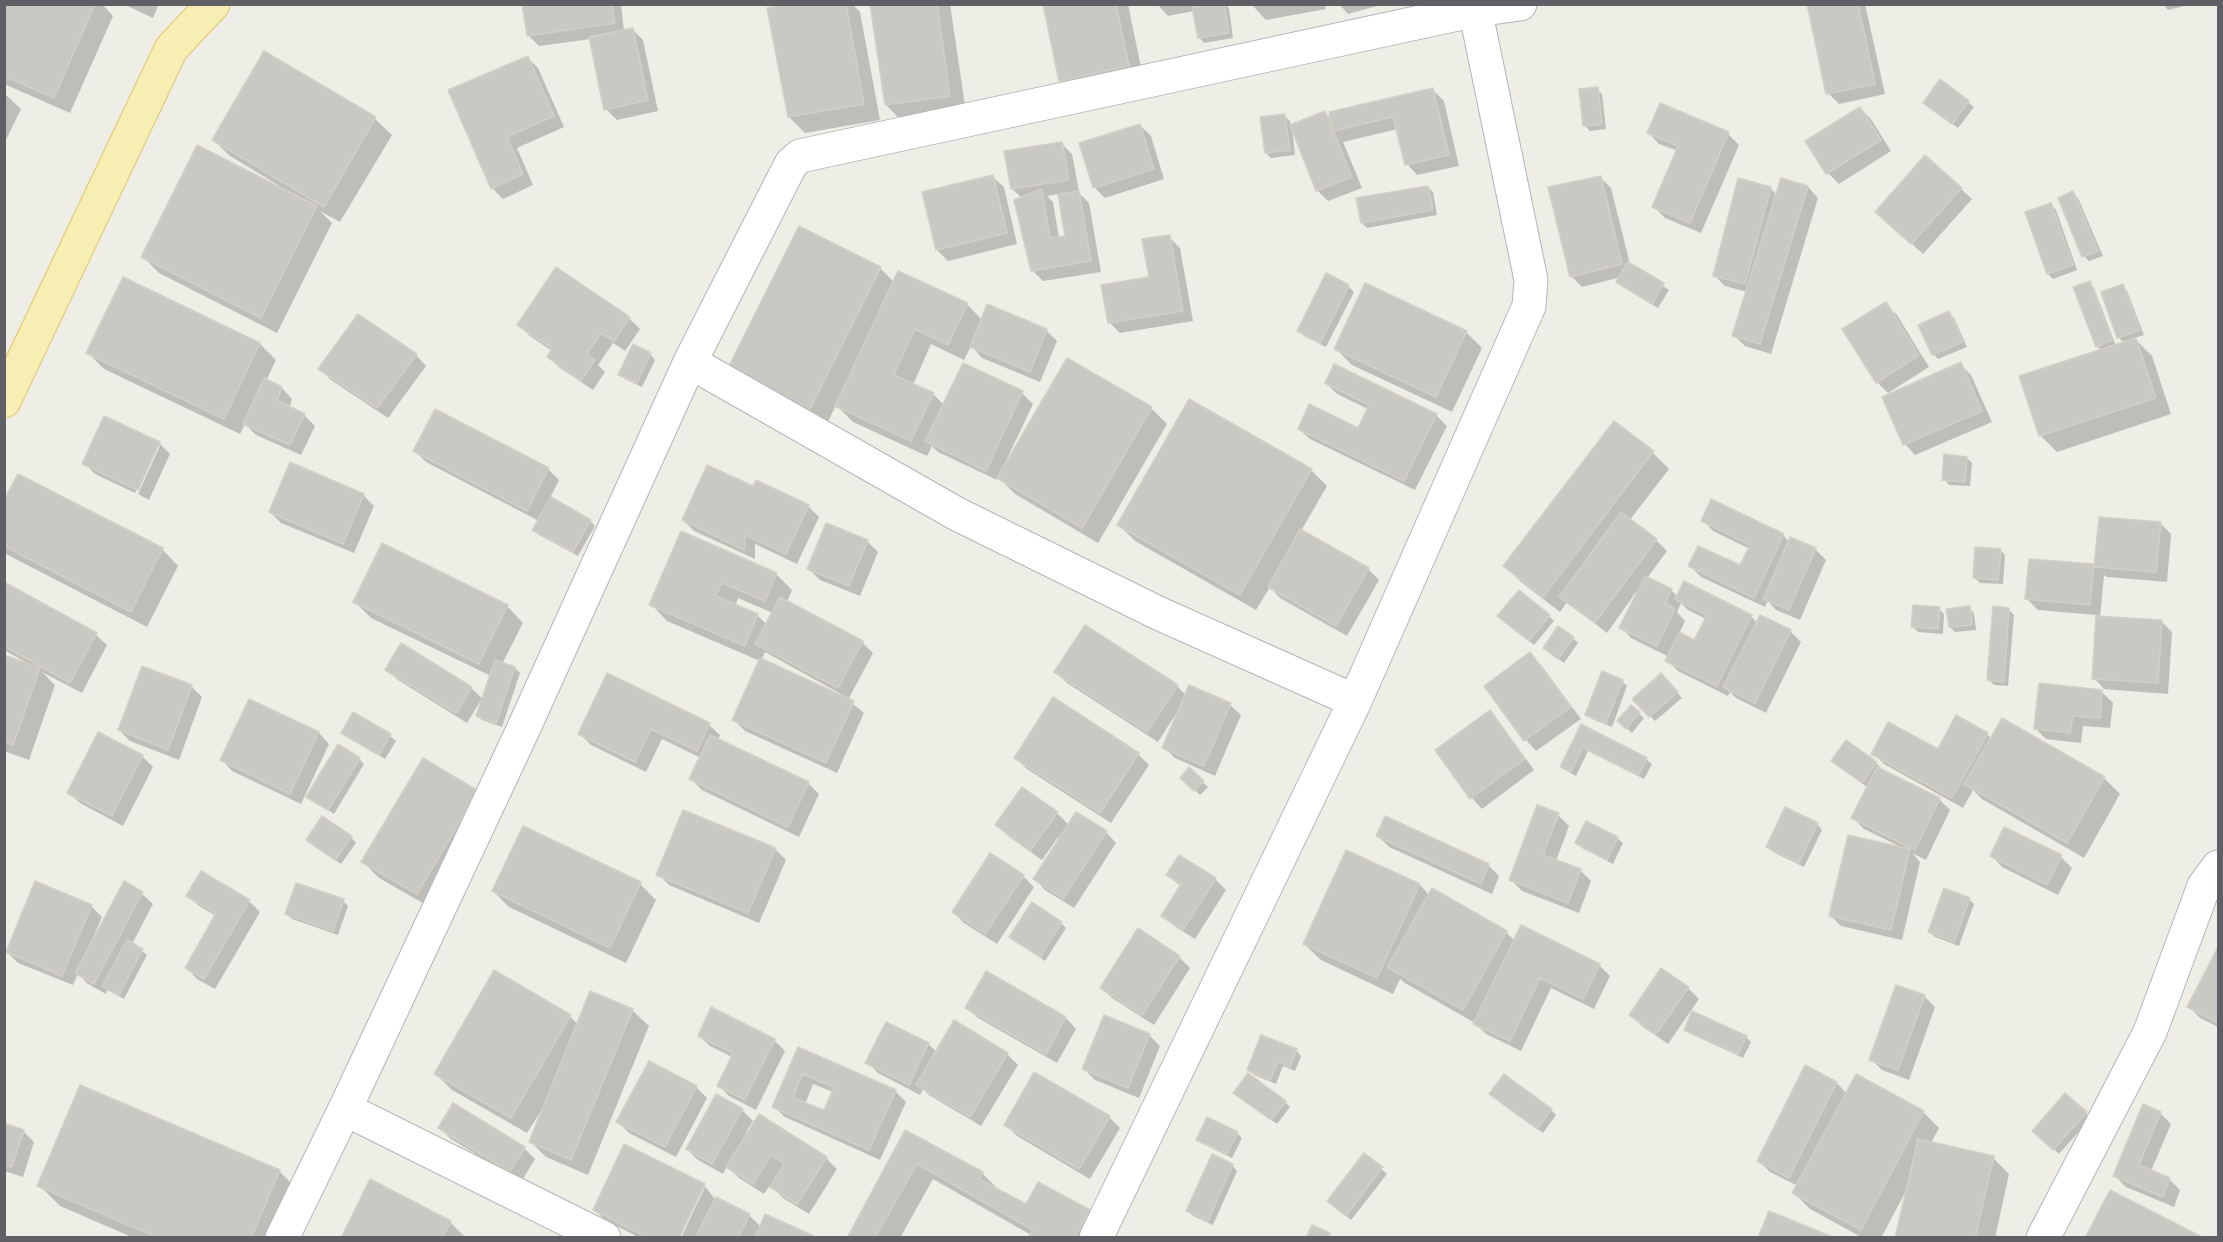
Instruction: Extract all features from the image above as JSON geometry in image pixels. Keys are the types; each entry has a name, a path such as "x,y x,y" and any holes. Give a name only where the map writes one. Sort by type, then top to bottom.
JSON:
{"main road":[{"path":"4,401 171,49 213,4"}],"street":[{"path":"282,1238 521,734 690,362 791,164 800,156 1475,7 1520,4"},
{"path":"1096,1238 1355,701 1529,306 1531,280 1475,7"},
{"path":"690,362 957,514 1158,612 1355,701"},
{"path":"2043,1238 2151,1032 2204,885 2218,867"},
{"path":"345,1109 604,1238"}],"building":[{"path":"4,4 95,4 54,98 4,76"},
{"path":"522,4 612,4 615,23 527,36"},
{"path":"785,4 846,4 864,104 788,117 767,8"},
{"path":"870,4 937,4 950,96 885,105"},
{"path":"1043,4 1116,4 1129,66 1059,81"},
{"path":"1224,4 1229,33 1198,38 1192,7"},
{"path":"1807,4 1858,4 1875,84 1826,94"},
{"path":"633,28 648,100 604,110 589,37"},
{"path":"264,51 376,117 324,207 212,140"},
{"path":"528,56 554,116 507,137 523,174 491,189 448,90"},
{"path":"1940,79 1969,101 1952,124 1923,103"},
{"path":"1598,87 1602,124 1583,126 1579,89"},
{"path":"1433,88 1449,155 1405,165 1393,117 1333,131 1329,112"},
{"path":"1660,103 1729,132 1690,223 1652,207 1678,146 1647,133"},
{"path":"1860,107 1881,140 1826,174 1805,141"},
{"path":"1325,111 1352,177 1316,191 1290,125"},
{"path":"1285,114 1290,150 1265,153 1260,117"},
{"path":"1140,124 1154,169 1093,188 1079,143"},
{"path":"1062,142 1069,180 1011,189 1004,151"},
{"path":"197,145 317,206 261,318 141,257"},
{"path":"1925,155 1962,188 1911,244 1875,212"},
{"path":"993,175 1007,233 936,250 922,192"},
{"path":"1601,176 1622,264 1570,277 1548,187"},
{"path":"1738,178 1771,187 1745,284 1713,276"},
{"path":"1781,178 1808,186 1760,344 1732,336"},
{"path":"1428,186 1433,210 1361,223 1356,198"},
{"path":"1042,189 1050,238 1065,236 1058,194 1079,191 1091,261 1031,271 1014,200"},
{"path":"2073,191 2098,251 2082,257 2058,198"},
{"path":"2051,203 2073,265 2047,274 2025,212"},
{"path":"799,226 881,267 809,411 727,370"},
{"path":"1170,235 1183,311 1108,323 1101,285 1149,277 1142,239"},
{"path":"1628,262 1664,283 1652,304 1616,282"},
{"path":"556,267 630,317 614,341 601,333 587,354 595,360 581,381 547,357 552,348 517,325"},
{"path":"898,271 968,303 948,345 915,329 894,375 934,393 911,441 835,406"},
{"path":"1326,273 1349,285 1320,343 1297,331"},
{"path":"123,277 260,343 224,419 86,353"},
{"path":"2090,281 2112,340 2096,347 2073,287"},
{"path":"1365,283 1467,331 1436,397 1334,349"},
{"path":"2123,284 2140,330 2117,338 2101,292"},
{"path":"1886,302 1919,355 1876,383 1842,329"},
{"path":"987,304 1047,329 1030,372 970,347"},
{"path":"1949,311 1963,342 1932,355 1918,325"},
{"path":"358,314 417,354 377,408 318,369"},
{"path":"2136,338 2156,398 2039,436 2019,376"},
{"path":"633,344 651,353 637,383 618,375"},
{"path":"1067,358 1152,407 1082,528 997,478"},
{"path":"1961,362 1982,411 1903,445 1882,397"},
{"path":"963,363 1023,391 986,471 925,441"},
{"path":"1334,364 1437,414 1404,481 1298,429 1309,404 1358,428 1369,405 1325,383"},
{"path":"264,378 282,387 277,400 305,414 290,445 243,424"},
{"path":"1189,399 1312,469 1240,595 1117,525"},
{"path":"435,409 549,468 527,511 413,451"},
{"path":"104,416 160,442 138,490 82,464"},
{"path":"1614,421 1654,451 1543,597 1503,566"},
{"path":"1944,454 1967,457 1965,482 1942,480"},
{"path":"290,462 364,494 343,544 269,512"},
{"path":"707,465 753,486 756,480 809,505 786,554 745,535 744,550 682,520"},
{"path":"18,474 163,548 131,612 4,546 4,500"},
{"path":"551,497 591,520 573,552 532,530"},
{"path":"1711,499 1784,534 1754,598 1688,566 1698,546 1740,565 1750,545 1701,521"},
{"path":"1621,512 1657,539 1595,623 1559,597"},
{"path":"2099,517 2161,522 2156,572 2094,567"},
{"path":"826,523 868,540 849,586 807,569"},
{"path":"1300,529 1369,568 1336,626 1268,587"},
{"path":"681,531 777,573 765,601 722,583 716,596 758,614 745,646 649,605"},
{"path":"1790,537 1816,548 1789,610 1763,599"},
{"path":"382,543 508,605 479,664 353,602"},
{"path":"1975,547 2001,549 1998,580 1973,578"},
{"path":"2029,559 2094,564 2090,605 2025,599"},
{"path":"1645,576 1672,589 1665,603 1675,609 1657,646 1619,628"},
{"path":"1684,581 1752,615 1717,686 1665,661 1679,632 1694,640 1707,615 1675,599"},
{"path":"4,582 97,633 70,683 4,646"},
{"path":"1519,590 1550,615 1529,641 1497,616"},
{"path":"780,597 863,641 838,688 755,644"},
{"path":"1913,605 1940,607 1938,629 1911,627"},
{"path":"1970,606 1972,625 1949,627 1946,609"},
{"path":"1993,606 2009,608 2004,682 1987,680"},
{"path":"1760,615 1791,630 1755,703 1723,687"},
{"path":"2096,616 2162,620 2158,683 2092,679"},
{"path":"1085,625 1178,685 1147,732 1054,672"},
{"path":"1558,626 1574,637 1558,659 1543,648"},
{"path":"401,643 472,687 456,713 385,670"},
{"path":"1530,652 1571,707 1524,741 1484,686"},
{"path":"4,655 40,668 13,745 4,742"},
{"path":"760,658 854,701 826,763 732,720"},
{"path":"495,660 515,667 496,723 476,716"},
{"path":"142,666 192,685 168,750 118,730"},
{"path":"1602,671 1623,680 1606,723 1585,715"},
{"path":"607,673 710,723 697,751 651,729 635,762 578,734"},
{"path":"1661,673 1678,692 1649,717 1632,699"},
{"path":"2039,683 2102,690 2100,718 2073,716 2070,733 2034,729"},
{"path":"1189,685 1231,703 1204,766 1162,748"},
{"path":"1053,697 1139,753 1100,813 1014,758"},
{"path":"249,699 319,732 290,794 220,760"},
{"path":"1631,705 1640,712 1626,729 1617,721"},
{"path":"1490,710 1525,759 1470,799 1435,750"},
{"path":"353,712 391,734 379,755 341,733"},
{"path":"1956,715 1988,733 1952,798 1871,754 1888,722 1938,749"},
{"path":"2002,718 2105,777 2067,843 1964,784"},
{"path":"1581,724 1647,758 1639,775 1583,747 1571,772 1560,767"},
{"path":"98,732 143,755 112,816 67,793"},
{"path":"710,735 809,782 788,827 689,779"},
{"path":"1846,740 1877,762 1862,783 1831,761"},
{"path":"338,744 360,758 328,810 306,797"},
{"path":"423,758 478,791 417,894 361,862"},
{"path":"1189,767 1204,781 1194,791 1180,778"},
{"path":"1877,767 1940,798 1915,850 1851,818"},
{"path":"1022,787 1058,812 1030,851 995,825"},
{"path":"1537,805 1559,813 1543,855 1581,869 1568,903 1509,880"},
{"path":"1785,807 1818,823 1799,863 1766,847"},
{"path":"683,810 776,848 748,913 656,875"},
{"path":"1076,812 1107,831 1063,899 1033,879"},
{"path":"322,816 352,836 335,860 306,840"},
{"path":"1385,816 1489,864 1481,884 1376,836"},
{"path":"1586,821 1618,837 1607,860 1575,843"},
{"path":"523,826 641,882 610,948 492,891"},
{"path":"2004,827 2062,855 2047,885 1990,856"},
{"path":"1848,835 1910,849 1891,930 1829,916"},
{"path":"1346,850 1420,884 1377,978 1303,944"},
{"path":"990,853 1024,875 985,934 952,912"},
{"path":"1179,855 1216,878 1183,930 1161,916 1181,884 1166,875"},
{"path":"201,871 250,900 204,979 185,968 216,913 186,896"},
{"path":"35,881 92,905 62,976 6,952"},
{"path":"124,881 143,892 94,984 75,973"},
{"path":"296,883 344,899 333,931 285,914"},
{"path":"1432,888 1507,931 1463,1010 1387,967"},
{"path":"1944,888 1970,898 1954,942 1928,932"},
{"path":"1032,902 1062,922 1040,957 1009,937"},
{"path":"1521,925 1600,964 1583,999 1540,978 1510,1041 1473,1024"},
{"path":"1138,928 1180,956 1142,1015 1100,988"},
{"path":"127,940 143,949 119,995 102,986"},
{"path":"2218,947 2218,1023 2187,1007"},
{"path":"1661,968 1689,987 1656,1034 1629,1015"},
{"path":"494,970 571,1015 511,1118 434,1074"},
{"path":"986,971 1066,1017 1046,1054 965,1008"},
{"path":"1896,985 1925,995 1898,1070 1869,1060"},
{"path":"590,991 633,1009 571,1160 529,1142"},
{"path":"711,1007 775,1039 745,1100 717,1086 733,1053 698,1036"},
{"path":"1692,1011 1747,1036 1738,1054 1684,1030"},
{"path":"1104,1015 1150,1034 1128,1088 1082,1069"},
{"path":"954,1020 1008,1053 970,1117 916,1085"},
{"path":"886,1022 929,1043 909,1085 865,1063"},
{"path":"1261,1035 1297,1049 1290,1067 1278,1062 1270,1080 1247,1070"},
{"path":"798,1047 896,1090 869,1150 772,1107","holes":["802,1074 834,1087 824,1110 793,1098"]},
{"path":"649,1061 697,1086 665,1147 616,1122"},
{"path":"1805,1065 1837,1082 1789,1178 1757,1161"},
{"path":"1034,1072 1110,1116 1079,1169 1004,1125"},
{"path":"1248,1073 1286,1101 1271,1120 1233,1093"},
{"path":"1504,1074 1552,1109 1537,1129 1489,1094"},
{"path":"1856,1074 1924,1111 1861,1230 1792,1193"},
{"path":"80,1085 280,1170 251,1238 159,1238 37,1186"},
{"path":"2065,1093 2087,1112 2053,1150 2032,1131"},
{"path":"716,1094 743,1109 712,1164 686,1149"},
{"path":"453,1103 525,1147 510,1172 438,1128"},
{"path":"2143,1104 2161,1112 2139,1165 2170,1178 2163,1197 2113,1176"},
{"path":"759,1114 827,1157 797,1204 770,1187 784,1164 771,1155 753,1184 726,1167"},
{"path":"1207,1117 1238,1132 1227,1154 1196,1140"},
{"path":"4,1123 24,1130 12,1167 4,1164"},
{"path":"905,1130 983,1172 979,1179 1026,1204 1038,1182 1090,1210 1075,1238 1028,1238 1033,1230 917,1164 875,1238 847,1238"},
{"path":"1918,1139 1994,1156 1975,1238 1895,1238"},
{"path":"624,1144 705,1184 679,1238 649,1238 593,1210"},
{"path":"1364,1153 1383,1167 1346,1216 1327,1201"},
{"path":"1212,1154 1233,1164 1208,1221 1186,1211"},
{"path":"370,1179 451,1221 442,1238 341,1238"},
{"path":"2110,1190 2204,1238 2085,1238"},
{"path":"716,1197 750,1214 738,1238 695,1238"},
{"path":"1769,1211 1835,1238 1758,1238"},
{"path":"765,1214 818,1238 755,1238"},
{"path":"1312,1225 1330,1233 1328,1238 1306,1238"}]}
